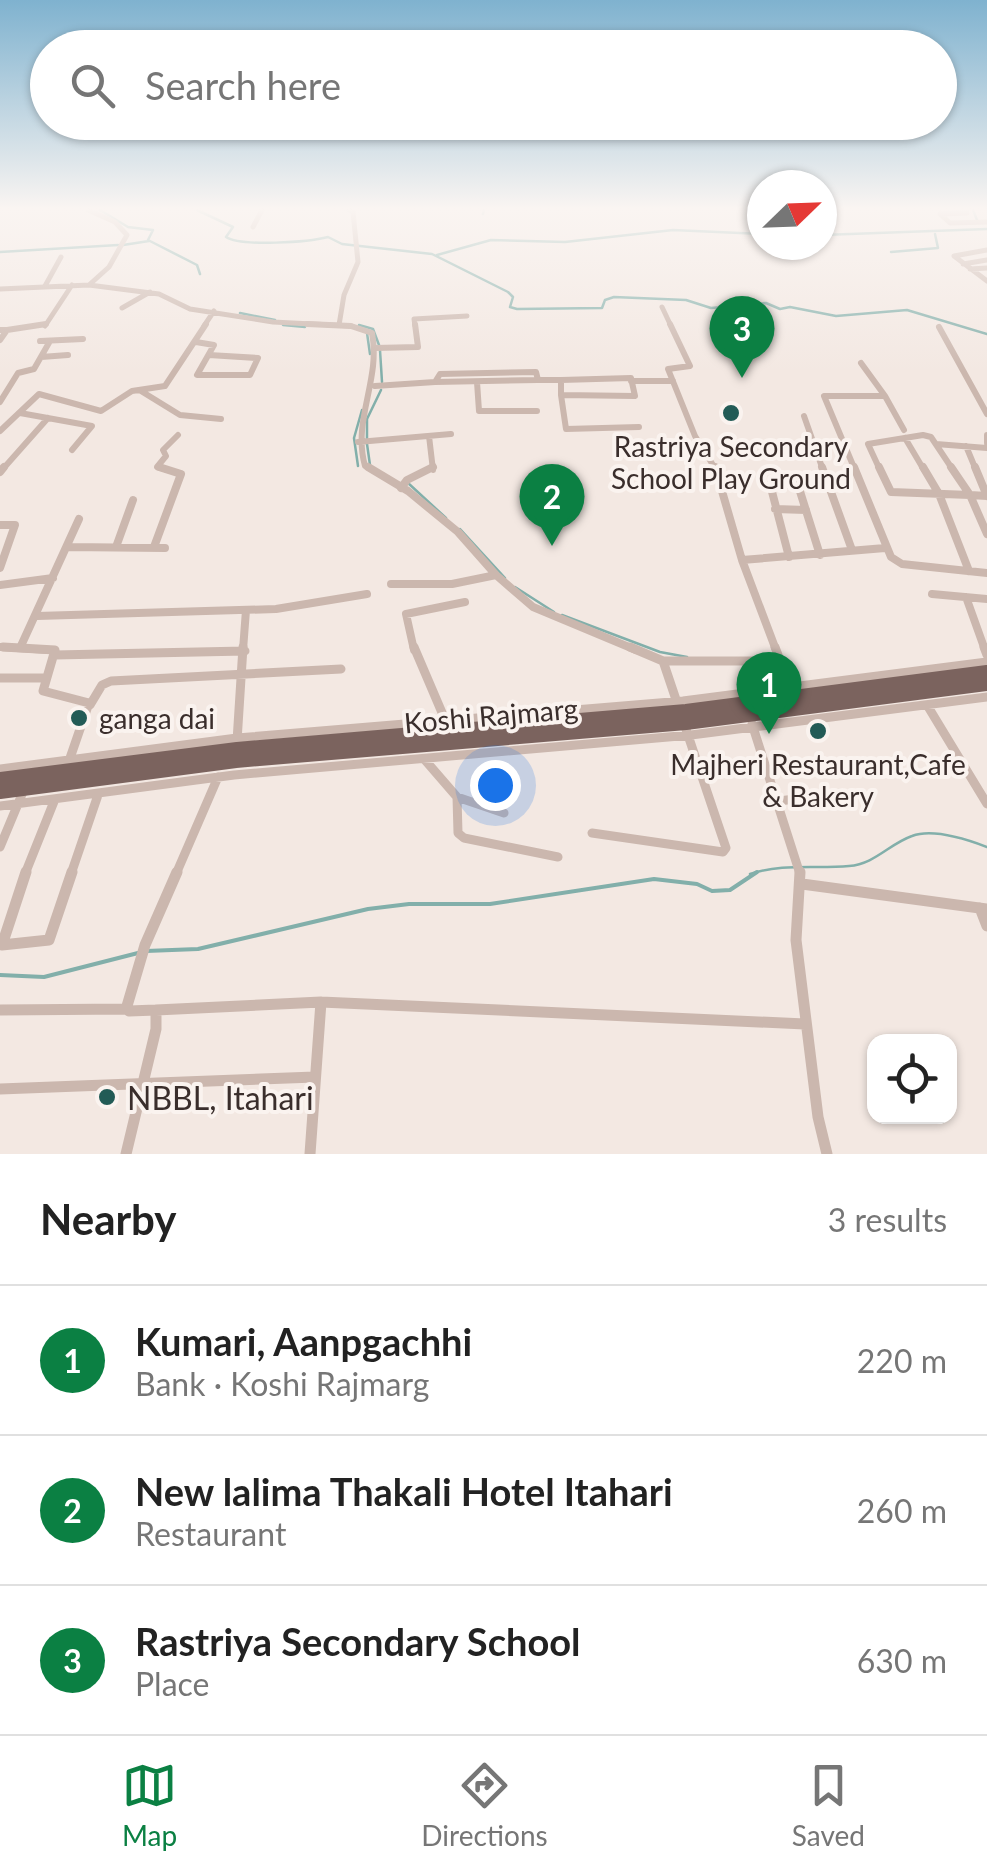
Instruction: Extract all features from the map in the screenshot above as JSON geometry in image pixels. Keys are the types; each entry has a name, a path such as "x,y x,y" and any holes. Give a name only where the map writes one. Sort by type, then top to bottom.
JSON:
{"main road":[{"name":"Koshi Rajmarg","path":"0,792 26,783 236,756 684,718 987,672"},
{"name":"Koshi Rajmarg","path":"746,706 987,684"},
{"name":"Koshi Rajmarg","path":"0,780 26,783"}],"street":[{"path":"45,286 57,264"},
{"path":"89,285 111,264"},
{"path":"340,324 344,295 357,264"},
{"path":"962,264 987,264"},
{"path":"962,264 986,281"},
{"path":"970,269 987,264"},
{"path":"0,289 89,285 150,292 170,297 190,309 274,322 340,324 369,330 375,348 375,386 359,426 358,442 365,466 458,532 496,576 553,618 663,661 780,661"},
{"path":"0,340 4,330 44,326 72,286"},
{"path":"122,308 150,292"},
{"path":"662,307 690,366 668,370 694,436 718,473 742,560 791,689"},
{"path":"2,427 43,393 101,412 132,391 165,386 214,311"},
{"path":"375,348 418,346 414,319 467,316"},
{"path":"939,327 987,414"},
{"path":"40,341 82,339"},
{"path":"0,402 18,373 34,369 50,341"},
{"path":"196,342 214,345 197,376 250,376 258,356 209,355"},
{"path":"40,357 68,355"},
{"path":"226,376 236,355"},
{"path":"861,363 885,396 939,494 969,571"},
{"path":"435,382 440,374 536,372 538,380"},
{"path":"375,386 561,378 673,382"},
{"path":"561,378 566,428 639,426"},
{"path":"561,395 634,396 631,380"},
{"path":"477,382 479,412 538,411"},
{"path":"142,391 180,415 221,419"},
{"path":"885,396 824,396 885,548 902,564 987,573"},
{"path":"20,414 94,427 72,450"},
{"path":"804,416 852,550"},
{"path":"0,472 48,418"},
{"path":"358,442 452,434"},
{"path":"966,446 987,496 970,495 891,492 868,444 905,434 927,435 970,495 987,534"},
{"path":"154,547 181,474 157,467 166,456 163,450 178,435"},
{"path":"936,444 987,446 987,435"},
{"path":"401,488 407,480 433,470 429,436"},
{"path":"789,557 770,484 829,486"},
{"path":"798,485 820,555"},
{"path":"116,547 133,500"},
{"path":"775,510 806,510"},
{"path":"20,648 78,520"},
{"path":"0,525 15,524 0,568"},
{"path":"67,547 165,548"},
{"path":"742,560 885,548"},
{"path":"390,584 452,584 496,576"},
{"path":"0,584 54,578"},
{"path":"36,616 246,610 366,594"},
{"path":"932,594 987,599"},
{"path":"0,806 26,783 68,760 236,756 425,760 746,706 791,689 987,659 966,597"},
{"path":"446,722 432,690 423,680 406,614 465,602"},
{"path":"127,1009 143,952 218,777 236,756 246,610"},
{"path":"0,647 53,650 55,655 42,688 45,693 87,701 90,706"},
{"path":"55,655 245,651"},
{"path":"592,833 723,852 726,848 663,661"},
{"path":"68,760 90,706 102,686 111,681 340,669"},
{"path":"0,678 46,678"},
{"path":"746,706 927,706 987,697"},
{"path":"746,706 799,872 796,940 805,1024 827,1154"},
{"path":"927,706 987,804"},
{"path":"236,756 446,722 684,718"},
{"path":"425,760 457,797 504,814"},
{"path":"0,769 55,799 218,777"},
{"path":"0,847 26,783"},
{"path":"779,801 842,793"},
{"path":"55,799 11,910 2,945 49,940 98,795"},
{"path":"457,797 458,834 464,838 558,857"},
{"path":"799,872 983,908 987,926"},
{"path":"0,1010 156,1010 320,1002 805,1024"},
{"path":"310,1154 320,1002"},
{"path":"126,1154 154,1046 156,1010"},
{"path":"0,1089 315,1078"}],"waterway":[{"path":"195,264 200,274"},
{"path":"452,264 508,292 513,297 510,307 517,309 602,308 605,300 614,297 686,300 711,308 766,303 780,309 790,307 836,316 907,310 987,334"},
{"path":"240,313 275,320"},
{"path":"283,325 305,327"},
{"path":"359,325 373,329 379,345"},
{"path":"367,333 370,354"},
{"path":"380,350 382,382"},
{"path":"367,439 367,419 381,390"},
{"path":"358,466 354,438 362,410"},
{"path":"367,444 370,465"},
{"path":"408,483 446,518"},
{"path":"460,529 505,578"},
{"path":"515,587 554,612"},
{"path":"562,615 660,652 687,657"},
{"path":"756,872 858,864 920,834 949,836 987,847"},
{"path":"146,951 198,949 368,909 409,904 490,904 654,879 697,884 712,891 730,890 756,872"},
{"path":"750,874 756,872"},
{"path":"0,975 44,977 138,953"}],"place":[{"name":"Rastriya Secondary School","path":"742,378"},
{"name":"Rastriya Secondary School Play Ground","path":"731,413"},
{"name":"New lalima Thakali Hotel Itahari","path":"552,546"},
{"name":"ganga dai","path":"79,718"},
{"name":"Majheri Restaurant,Cafe & Bakery","path":"818,731"},
{"name":"Kumari, Aanpgachhi","path":"769,734"},
{"name":"NBBL, Itahari","path":"107,1097"}]}
